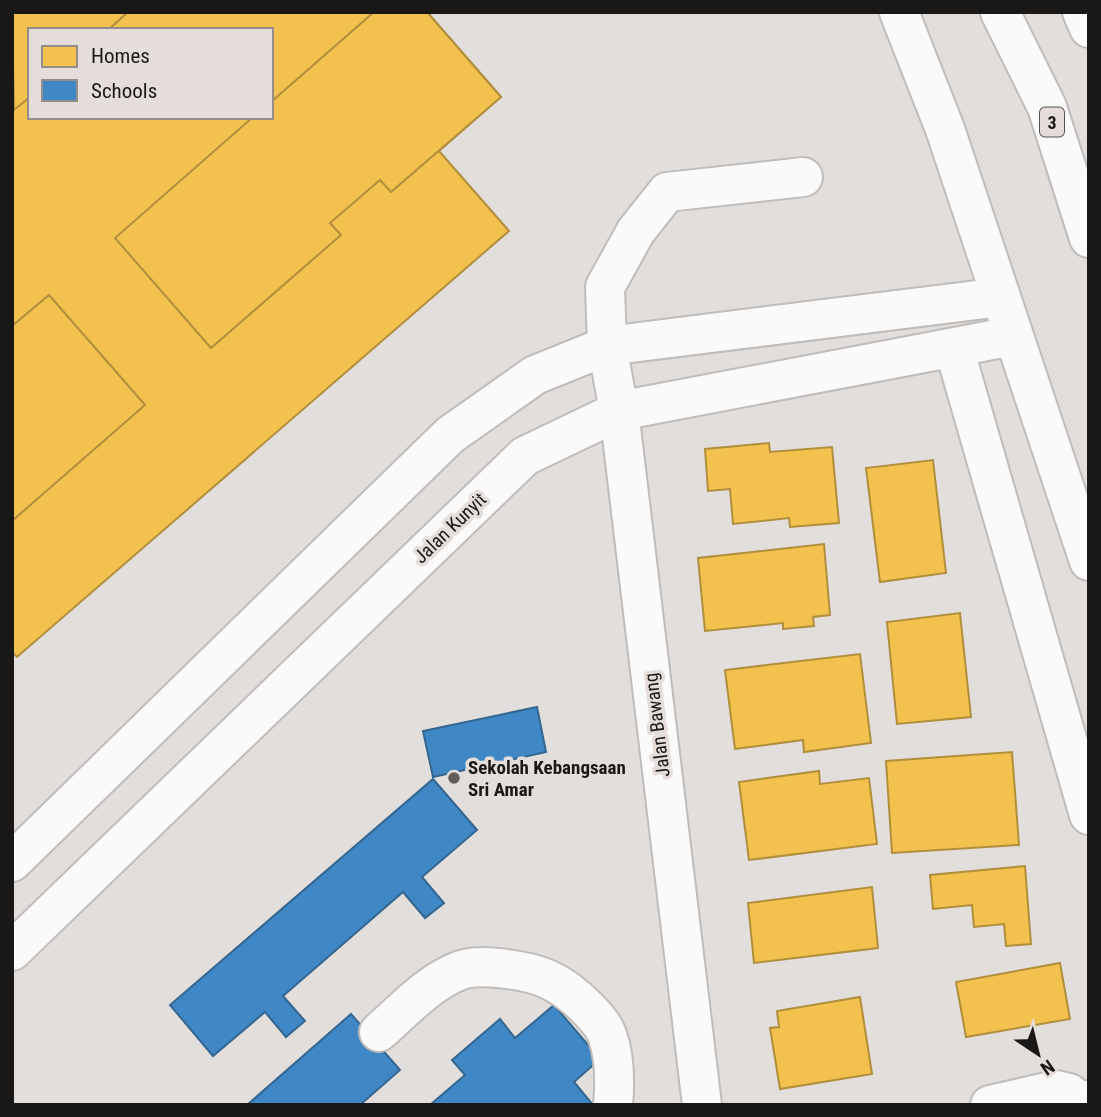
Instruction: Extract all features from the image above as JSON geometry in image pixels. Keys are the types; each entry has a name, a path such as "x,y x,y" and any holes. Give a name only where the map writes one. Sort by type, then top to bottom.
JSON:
{"main road":[{"path":"899,12 945,129 1089,561"},
{"name":"3","path":"1000,12 1047,107 1089,238"},
{"path":"1082,12 1089,28"},
{"name":"Jalan Bawang","path":"702,1105 619,411 607,346 605,287 636,231 667,192 803,177"},
{"path":"12,862 450,435 535,375 607,346 1001,297"},
{"name":"Jalan Kunyit","path":"12,951 525,456 619,411 1013,336"},
{"path":"954,348 1089,815"},
{"path":"379,1032 421,994 462,970 483,967 547,977 571,992 592,1013 607,1034 612,1059 613,1105"},
{"path":"990,1105 1056,1090 1069,1094 1084,1105 1089,1100"}],"building: Homes":[{"path":"12,12 427,12 501,97 439,151 509,231 17,657 12,652"},
{"path":"12,12 128,12 110,28 28,28 28,99 14,110"},
{"path":"374,12 427,12 501,97 391,192 380,180 330,223 341,235 211,348 115,238 251,119 273,119 273,100"},
{"path":"49,295 145,405 12,521 12,326"},
{"path":"769,443 770,452 832,447 839,523 790,527 789,518 733,524 730,489 708,491 705,449"},
{"path":"933,460 946,573 880,582 866,468"},
{"path":"824,544 830,615 813,617 814,626 783,629 783,623 705,631 698,558"},
{"path":"960,613 971,717 897,724 887,622"},
{"path":"860,654 871,743 804,752 803,740 735,749 725,670"},
{"path":"1012,752 1019,845 892,853 886,761"},
{"path":"819,771 820,784 869,778 877,844 749,860 739,782"},
{"path":"1025,866 1031,944 1006,946 1004,924 974,927 972,905 933,909 930,875"},
{"path":"872,887 878,948 754,963 748,903"},
{"path":"1060,963 1070,1019 966,1037 956,982"},
{"path":"860,997 872,1074 780,1089 770,1028 779,1027 777,1011"}],"building: Schools":[{"path":"537,707 546,752 433,777 423,731"},
{"path":"433,779 477,830 422,877 444,903 425,918 403,892 283,996 305,1021 286,1037 265,1012 213,1056 170,1005"},
{"path":"554,1005 600,1059 574,1082 593,1105 430,1105 465,1075 452,1060 500,1019 515,1038"},
{"path":"351,1014 400,1070 360,1105 247,1105"}],"place":[{"name":"Sekolah Kebangsaan Sri Amar","path":"454,778"}]}
